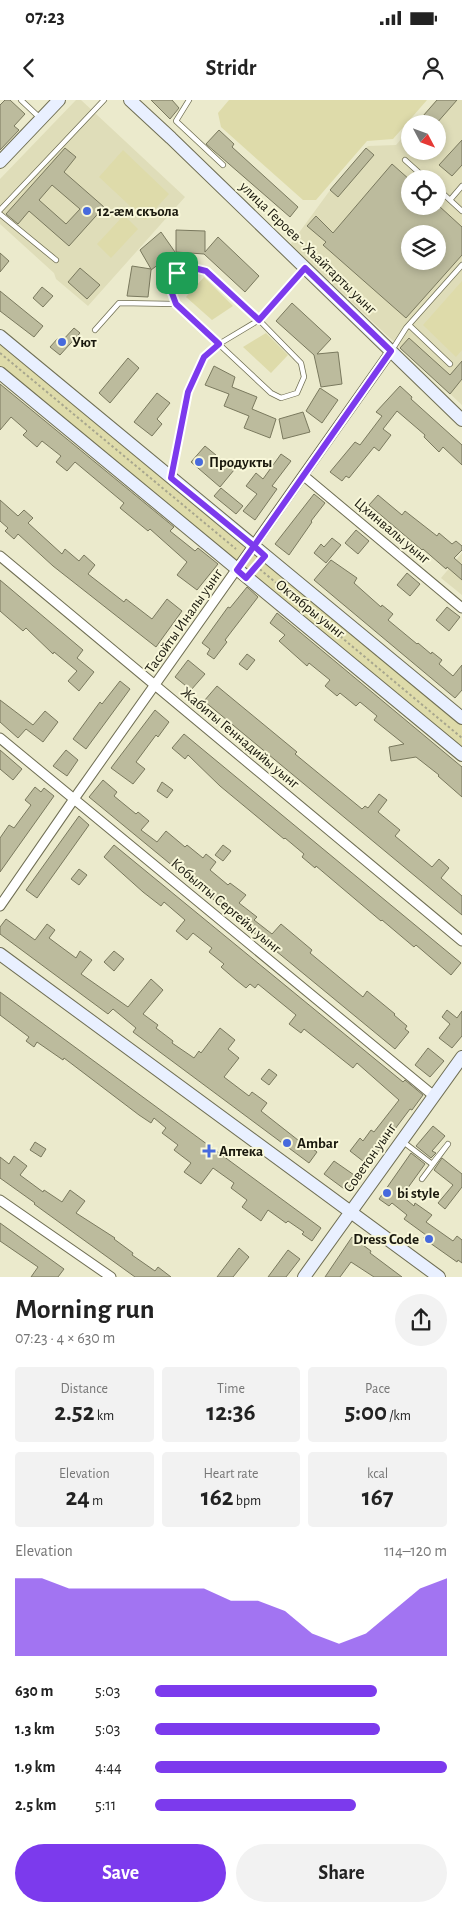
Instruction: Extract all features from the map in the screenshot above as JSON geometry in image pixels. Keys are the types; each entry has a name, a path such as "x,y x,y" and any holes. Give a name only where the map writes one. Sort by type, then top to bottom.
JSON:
{"street":[{"path":"0,162 59,100"},
{"name":"улица Героев - Хъайтарты уынг","path":"130,100 461,416"},
{"name":"Октябры уынг","path":"0,336 462,718"},
{"name":"Тасойты Иналы уынг","path":"0,906 155,686 242,574 249,542 304,476 391,351"},
{"name":"Октябры уынг","path":"0,373 462,755"},
{"name":"Цхинвалы уынг","path":"304,476 462,608"},
{"name":"Жабиты Геннадийы уынг","path":"0,556 462,941"},
{"name":"Кобылты Сергейы уынг","path":"0,738 434,1096"},
{"path":"0,954 439,1277"},
{"name":"Советон уынг","path":"304,1277 462,1057"},
{"path":"0,1200 111,1277"}],"lane":[{"path":"21,100 41,119"},
{"path":"56,260 0,212 104,100"},
{"path":"189,100 176,121 223,165"},
{"path":"171,138 182,127"},
{"path":"405,160 416,170"},
{"path":"450,200 462,186"},
{"path":"446,196 462,211"},
{"path":"391,351 409,325 462,265"},
{"path":"194,268 206,271 259,320 301,363 304,377 297,393 281,398 271,393 176,304 170,288 177,273 194,268"},
{"path":"171,478 188,392 204,357 219,344 259,320 305,268"},
{"path":"96,330 119,303 176,304"},
{"path":"409,325 450,364"},
{"path":"401,1140 432,1164 448,1144 422,1179"}],"path":[{"path":"0,353 236,549"},
{"path":"226,561 236,549 249,542"},
{"path":"242,574 256,566 265,556"},
{"path":"256,566 462,738"}],"shaded area":[{"name":"12-æм скъола","path":"76,100 81,100 185,197 88,306 56,279 54,273 0,224 0,179"},
{"path":"229,100 427,100 414,115 401,115 401,130 393,139 367,141 316,200 303,200 221,127 218,113"},
{"path":"436,100 462,100 462,405 290,245 328,193 368,146 396,145 401,139 401,160 446,160 446,115 423,115"},
{"path":"123,150 169,194 145,220 99,177"},
{"path":"124,215 138,229 111,258 97,244"},
{"path":"204,277 233,306 212,320 186,297"},
{"path":"462,281 462,350 456,357 423,325"},
{"path":"266,333 288,355 271,373 243,347"},
{"path":"0,340 248,548 237,562 0,368"},
{"path":"462,553 462,595 441,578"},
{"path":"255,554 462,724 462,751 243,568"}],"building":[{"path":"5,100 10,100 25,114 14,126 19,130 0,150 0,105"},
{"path":"151,100 172,100 179,108 170,119"},
{"path":"437,100 457,100 444,115 424,115"},
{"path":"219,130 234,144 232,147 298,207 290,217 206,144"},
{"path":"462,140 462,165 452,176 439,165 446,160 446,157"},
{"path":"65,148 76,157 64,172 104,207 69,246 29,211 18,224 6,214","holes":["52,185 80,209 66,224 39,200"]},
{"path":"366,148 374,155 338,197 330,190"},
{"path":"392,164 401,172 401,215 446,215 446,212 462,227 462,255 406,318 323,245 326,242 307,226 316,216 333,233"},
{"path":"176,230 205,231 205,252 218,237 259,276 245,292 204,254 176,252"},
{"path":"161,232 175,252 151,270 148,297 127,296 132,266 151,269 140,250"},
{"path":"0,253 9,261 0,272"},
{"path":"80,268 100,285 87,299 68,282"},
{"path":"42,287 53,296 43,307 33,298"},
{"path":"0,291 43,326 34,337 0,311"},
{"path":"292,303 331,339 317,354 338,352 342,384 321,387 314,355 276,321"},
{"path":"74,328 80,333 60,355 50,347 58,338 62,341"},
{"path":"409,338 450,375 462,361 462,379 450,394 400,348"},
{"path":"128,358 139,368 110,403 99,393"},
{"path":"214,366 235,377 232,387 257,397 252,409 276,419 270,438 244,428 249,416 224,406 229,394 205,385"},
{"path":"0,384 174,527 170,531 195,551 198,548 218,564 197,590 177,575 187,562 150,529 148,531 120,508 124,503 75,462 67,471 56,462 61,456 42,441 37,447 23,435 27,431 11,417 0,430"},
{"path":"400,386 412,397 411,399 462,445 462,465 443,447 439,452 424,437 425,435 397,411 383,429 391,435 379,451 374,447 349,478 346,476 342,481 330,472 355,442 360,445 382,416 376,412"},
{"path":"320,388 338,400 322,423 306,411"},
{"path":"157,393 170,403 157,419 162,424 152,436 134,422"},
{"path":"303,412 310,432 283,439 279,419"},
{"path":"205,446 234,470 220,487 191,462"},
{"path":"281,454 291,461 272,486 277,489 255,520 243,511 257,494 246,486 256,473 263,479"},
{"path":"221,488 243,506 236,514 214,496"},
{"path":"314,494 325,503 289,555 275,544"},
{"path":"378,495 402,515 405,511 437,536 439,533 452,544 456,541 462,546 462,550 454,558 462,565 462,580 422,550 369,505"},
{"path":"0,500 18,516 24,510 33,518 28,523 62,554 65,549 79,561 84,555 95,565 88,574 124,602 126,599 152,619 167,599 182,611 156,647 53,566 18,534 14,539 5,531 8,528 0,521"},
{"path":"356,530 369,541 358,554 345,543"},
{"path":"332,538 341,545 326,563 314,553 321,544 324,547"},
{"path":"331,560 357,578 354,583 381,607 382,605 393,614 388,620 417,644 442,660 439,664 453,676 462,665 462,690 455,698 314,580"},
{"path":"407,573 420,584 410,596 397,585"},
{"path":"0,580 83,650 77,658 94,672 79,691 68,681 77,671 54,652 53,654 26,628 23,631 0,611"},
{"path":"247,587 258,597 225,640 227,642 214,659 207,654 210,649 202,643 228,607 230,608"},
{"path":"447,607 460,617 449,631 436,620"},
{"path":"277,613 462,767 462,797 439,775 416,757 391,761 389,747 404,744 374,720 377,716 360,702 356,706 340,693 337,696 325,686 330,680 309,663 307,666 279,641 285,635 270,623"},
{"path":"247,654 255,660 247,670 239,664"},
{"path":"188,660 205,674 191,690 175,677"},
{"path":"120,681 130,689 86,749 73,739 100,702 102,704"},
{"path":"217,686 362,809 365,806 368,808 379,794 387,800 378,812 400,830 395,836 432,867 439,859 449,868 441,878 462,896 462,915 204,701"},
{"path":"0,700 33,725 45,711 58,722 43,742 26,729 18,738 0,722"},
{"path":"155,710 169,722 158,737 156,735 136,762 145,769 133,784 111,768"},
{"path":"184,734 461,963 451,975 416,945 414,947 381,921 316,866 315,868 302,857 304,854 220,786 188,755 185,759 172,748"},
{"path":"0,750 22,769 13,780 0,769"},
{"path":"66,750 78,760 67,776 53,766"},
{"path":"103,780 117,792 114,796 136,814 138,812 149,821 141,830 157,842 166,831 185,847 187,845 203,858 206,854 216,862 210,870 228,885 230,883 246,895 239,903 257,917 254,920 272,934 281,924 312,950 310,953 363,997 367,991 395,1014 407,1026 405,1029 409,1032 395,1049 89,797"},
{"path":"162,782 173,790 167,798 157,791"},
{"path":"35,787 41,792 44,788 54,796 0,872 0,838 9,825 14,828 31,805 25,800"},
{"path":"79,816 89,825 37,898 26,890"},
{"path":"114,845 403,1082 405,1080 423,1095 412,1110 410,1109 368,1165 350,1151 360,1138 363,1141 371,1130 374,1132 399,1100 357,1063 353,1068 304,1029 301,1033 289,1024 296,1015 258,984 255,988 250,984 246,988 221,967 224,964 209,952 212,948 193,933 187,940 176,931 185,920 164,902 161,906 143,892 104,857"},
{"path":"223,845 231,851 223,861 215,855"},
{"path":"79,869 87,875 79,885 71,879"},
{"path":"6,919 35,940 47,924 55,930 49,938 76,958 80,951 92,960 81,974 128,1007 151,979 163,990 143,1014 158,1025 156,1028 173,1041 172,1043 194,1058 199,1051 201,1053 220,1028 235,1040 228,1049 239,1058 224,1077 249,1096 252,1092 267,1103 261,1111 303,1144 304,1142 317,1152 309,1163 133,1032 136,1028 113,1009 108,1014 0,934 0,927"},
{"path":"114,951 124,959 114,971 104,962"},
{"path":"0,992 321,1228 312,1241 302,1234 304,1232 288,1221 286,1223 268,1210 261,1221 242,1207 247,1200 231,1188 234,1183 213,1168 201,1184 184,1172 191,1163 174,1150 178,1145 162,1133 166,1128 154,1118 151,1123 139,1115 64,1058 63,1060 37,1042 34,1047 26,1041 29,1037 0,1015"},
{"path":"447,1010 457,1018 462,1011 462,1036 452,1048 439,1038 450,1024 442,1017"},
{"path":"428,1048 444,1061 430,1077 415,1065"},
{"path":"269,1069 277,1075 269,1085 261,1079"},
{"path":"433,1126 445,1136 432,1151 436,1153 431,1158 416,1146"},
{"path":"35,1142 46,1149 41,1157 30,1150"},
{"path":"411,1153 425,1164 402,1196 414,1206 415,1203 432,1215 426,1222 453,1241 457,1236 462,1240 462,1263 458,1260 457,1262 423,1238 426,1235 404,1219 407,1215 392,1203 389,1206 379,1199"},
{"path":"14,1156 27,1166 20,1175 43,1192 44,1190 62,1202 70,1190 85,1201 76,1213 115,1238 133,1253 132,1255 155,1271 158,1267 171,1277 135,1277 0,1178 0,1157 9,1164"},
{"path":"442,1158 462,1174 462,1187 445,1209 438,1203 453,1185 434,1170"},
{"path":"334,1161 357,1177 347,1191 324,1174"},
{"path":"0,1223 64,1269 58,1277 31,1277 38,1267 0,1241"},
{"path":"352,1237 402,1277 374,1277 351,1262 340,1277 325,1277"},
{"path":"239,1248 249,1257 233,1277 217,1277"},
{"path":"288,1250 300,1259 286,1277 268,1277"}],"place":[{"name":"12-æм скъола","path":"87,211"},
{"name":"Уют","path":"62,342"},
{"name":"Продукты","path":"199,462"},
{"name":"Ambar","path":"287,1143"},
{"name":"Аптека","path":"209,1151"},
{"name":"bi style","path":"387,1193"},
{"name":"Dress Code","path":"429,1239"}],"route":[{"path":"177,273 170,288 176,304 219,344 204,357 188,392 171,478 254,546 237,570 246,578 265,556 254,546 391,351 305,268 259,320 206,271 194,268 177,273"}]}
